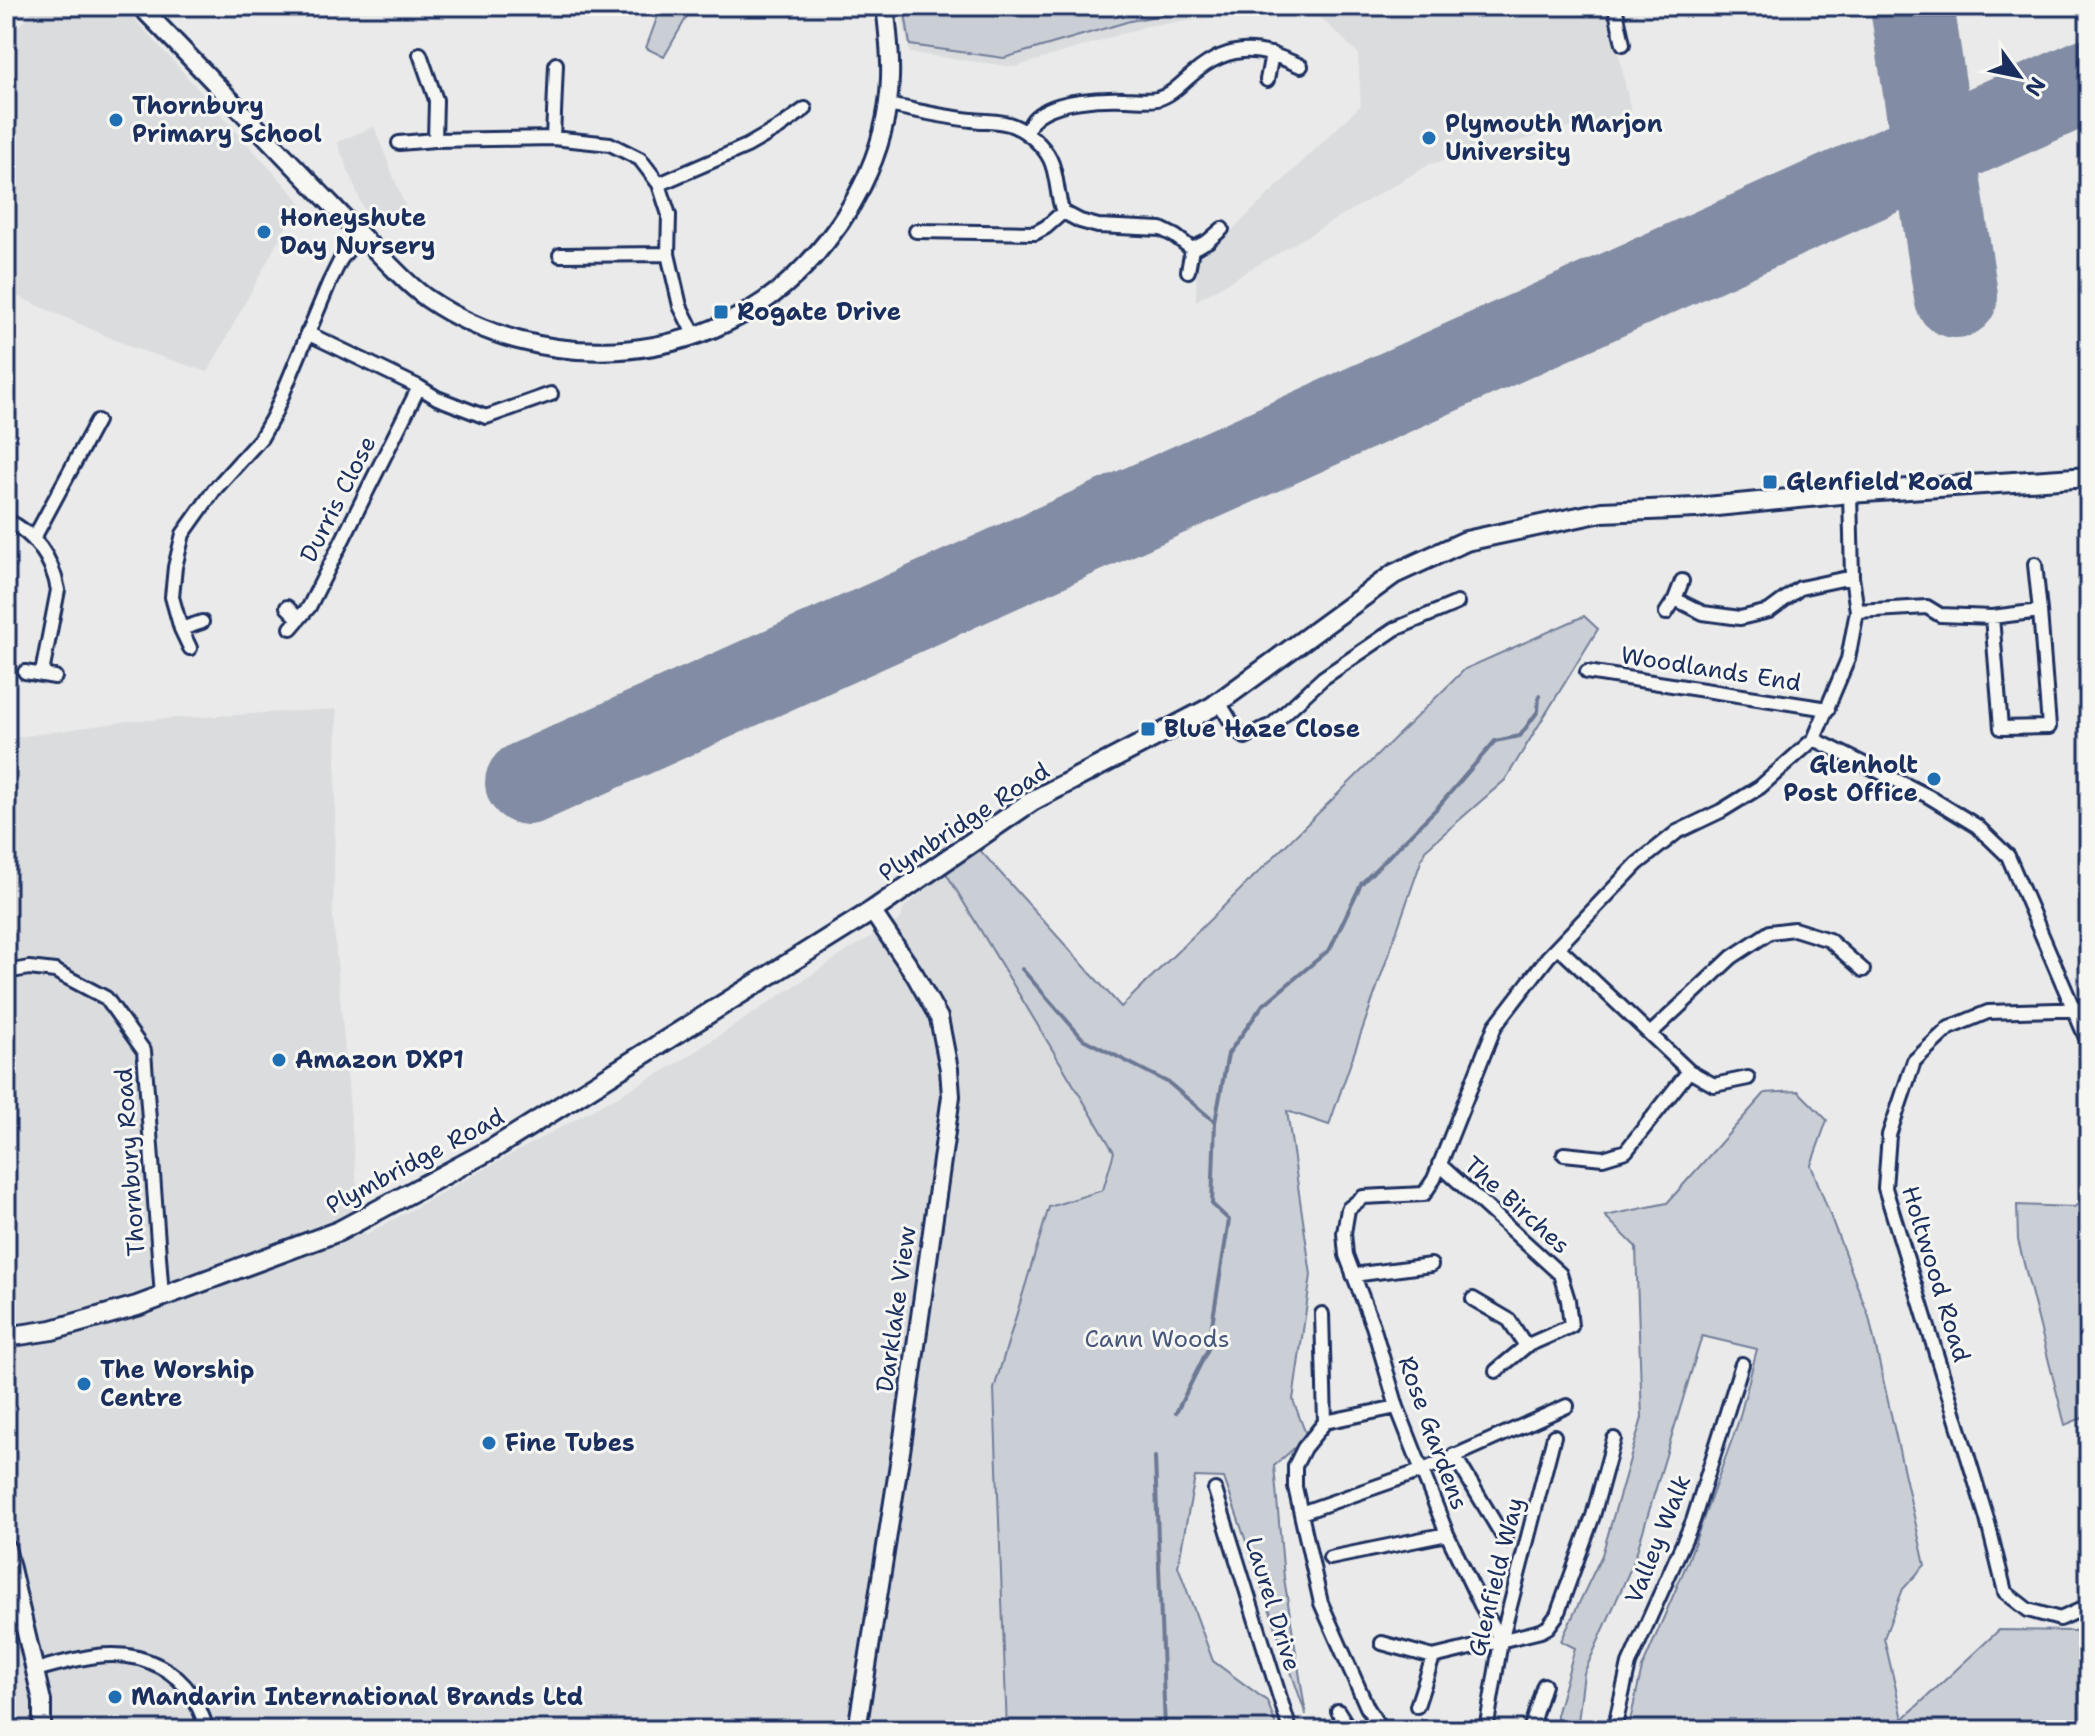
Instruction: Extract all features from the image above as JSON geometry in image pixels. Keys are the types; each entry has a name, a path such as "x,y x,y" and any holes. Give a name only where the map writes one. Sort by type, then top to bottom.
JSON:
{"main road":[{"name":"Plymbridge Road","path":"6,1337 52,1330 137,1306 339,1231 494,1148 872,911 1032,801 1219,702 1394,574 1466,541 1602,512 1696,508 1850,493 2089,477"},
{"name":"Plymbridge Road","path":"6,1326 137,1306"}],"street":[{"path":"141,6 425,298 486,331 521,343 582,352 659,345 695,336 735,319 767,299 818,254 858,194 881,137 890,67 885,6"},
{"path":"1615,6 1623,44"},
{"path":"1026,133 1033,119 1048,109 1091,100 1146,101 1161,98 1207,63 1223,55 1242,51 1272,54 1301,66"},
{"path":"420,54 436,100 435,140"},
{"path":"1267,80 1272,54"},
{"path":"553,138 556,64"},
{"path":"887,105 1012,125 1041,146 1050,160 1063,212 1098,226 1161,229 1192,249"},
{"path":"659,184 747,146 805,109"},
{"path":"399,143 553,138 610,144 640,159 659,184 669,215 668,254 680,306 695,336"},
{"path":"916,231 942,226 1035,233 1063,212"},
{"path":"1192,249 1222,229"},
{"path":"190,648 172,597 183,534 215,489 261,438 274,415 341,259 360,234"},
{"path":"1188,271 1192,249"},
{"path":"560,255 668,254"},
{"path":"307,333 437,398 486,417 551,394"},
{"name":"Durris Close","path":"287,607 295,623 309,607 419,387"},
{"path":"34,538 97,421"},
{"path":"1439,1164 1495,1026 1558,947 1637,864 1677,832 1721,811 1760,787 1814,739 1848,659 1857,611 1852,577 1850,493"},
{"path":"6,520 34,538 50,561 58,590 49,675 25,672"},
{"path":"1992,617 2001,728 2049,727 2035,564"},
{"path":"1675,599 1703,613 1740,618 1769,611 1800,588 1852,577"},
{"path":"1666,613 1682,581"},
{"path":"1219,702 1236,730 1245,737 1272,725 1323,678 1395,629 1457,603"},
{"path":"1857,611 1927,607 1940,615 1992,617 2040,611"},
{"path":"181,629 202,622"},
{"name":"Woodlands End","path":"1587,672 1828,709"},
{"path":"1814,739 1928,796 1977,826 2008,856 2089,1045"},
{"name":"Darklake View","path":"857,1730 902,1445 951,1096 939,1018 915,975 872,911"},
{"path":"1650,1034 1732,957 1770,932 1794,929 1829,940 1863,970"},
{"path":"1558,947 1689,1071 1714,1085 1748,1078"},
{"name":"Thornbury Road","path":"6,972 29,968 55,971 106,998 144,1051 162,1297"},
{"name":"Holtwood Road","path":"2089,1009 1988,1012 1949,1028 1914,1061 1889,1135 1885,1188 1979,1492 2005,1592 2028,1610 2060,1619 2089,1606"},
{"path":"1564,1154 1603,1158 1626,1151 1689,1071"},
{"name":"Rose Gardens","path":"1439,1164 1424,1194 1363,1197 1348,1209 1344,1233 1346,1255 1421,1471 1447,1534 1501,1641"},
{"name":"The Birches","path":"1439,1164 1560,1274 1568,1300 1571,1326 1526,1346 1496,1371"},
{"path":"1353,1275 1431,1265"},
{"path":"1473,1299 1509,1320 1526,1346"},
{"path":"1322,1314 1325,1422"},
{"name":"Valley Walk","path":"1614,1730 1629,1664 1693,1521 1742,1364"},
{"path":"1301,1513 1421,1471 1567,1406"},
{"path":"1381,1730 1367,1707 1321,1603 1295,1487 1295,1466 1304,1448 1325,1422 1397,1407"},
{"name":"Glenfield Way","path":"1486,1730 1501,1641 1554,1436"},
{"path":"1382,1643 1433,1657 1548,1627 1557,1615 1593,1516 1614,1439"},
{"path":"1454,1455 1505,1540"},
{"name":"Laurel Drive","path":"1215,1490 1290,1730"},
{"path":"1330,1558 1447,1534"},
{"path":"6,1547 42,1701 40,1730"},
{"path":"35,1670 109,1654 131,1655 152,1662 179,1678 190,1690 207,1730"},
{"path":"1417,1706 1433,1657"},
{"path":"1530,1730 1544,1685"},
{"path":"1338,1711 1350,1730"}],"shaded area":[{"name":"Thornbury Primary School","path":"35,6 123,6 302,204 291,217 208,372 131,347 6,291 6,35 25,21"},
{"name":"Plymouth Marjon University","path":"899,6 1609,6 1631,112 1430,164 1196,301 1197,253 1227,235 1361,105 1358,53 1320,17 1255,12 1147,26 1016,67 910,53"},
{"path":"374,127 405,206 368,220 337,142"},
{"path":"337,709 333,917 356,1177 365,1235 678,1063 901,919 904,907 946,873 1114,1152 1103,1190 994,1389 1007,1730 6,1730 6,739 129,721"}],"green space":[{"path":"622,6 693,6 664,57 646,48 657,18"},
{"path":"904,6 1210,6 1130,21 1004,58 910,45"},
{"name":"Cann Woods","path":"1584,616 1598,629 1505,780 1425,850 1329,1125 1287,1111 1311,1275 1293,1400 1307,1437 1274,1466 1284,1578 1306,1715 1224,1478 1195,1477 1178,1566 1213,1661 1267,1701 1278,1730 1007,1730 994,1389 1049,1207 1103,1190 1114,1152 946,873 979,849 1121,1007 1465,669"},
{"path":"1798,1091 1827,1120 1811,1165 1869,1317 1925,1565 1903,1589 1884,1638 1903,1719 1999,1630 2074,1631 2089,1624 2089,1730 1628,1730 1642,1668 1688,1561 1739,1420 1757,1349 1702,1336 1634,1561 1584,1673 1577,1730 1557,1730 1557,1712 1575,1648 1561,1641 1602,1555 1642,1418 1636,1247 1605,1216 1667,1203 1765,1093"},
{"path":"2089,1196 2089,1415 2065,1425 2018,1240 2017,1205 2074,1207"}],"waterway":[{"path":"1176,1413 1208,1349 1229,1220 1212,1204 1215,1122 1228,1054 1262,1006 1330,949 1361,884 1437,808 1495,741 1520,736 1538,711 1539,696"},
{"path":"1022,969 1083,1039 1169,1083 1215,1122"},
{"path":"1155,1457 1165,1730"}],"runway":[{"path":"1912,6 1956,296"},
{"path":"527,783 2089,80"}],"place":[{"name":"Thornbury Primary School","path":"116,120"},
{"name":"Plymouth Marjon University","path":"1429,138"},
{"name":"Honeyshute Day Nursery","path":"264,232"},
{"name":"Rogate Drive","path":"721,312"},
{"name":"Glenfield Road","path":"1770,482"},
{"name":"Blue Haze Close","path":"1148,729"},
{"name":"Glenholt Post Office","path":"1934,779"},
{"name":"Amazon DXP1","path":"279,1060"},
{"name":"The Worship Centre","path":"84,1384"},
{"name":"Fine Tubes","path":"489,1443"},
{"name":"Mandarin International Brands Ltd","path":"115,1697"}]}
